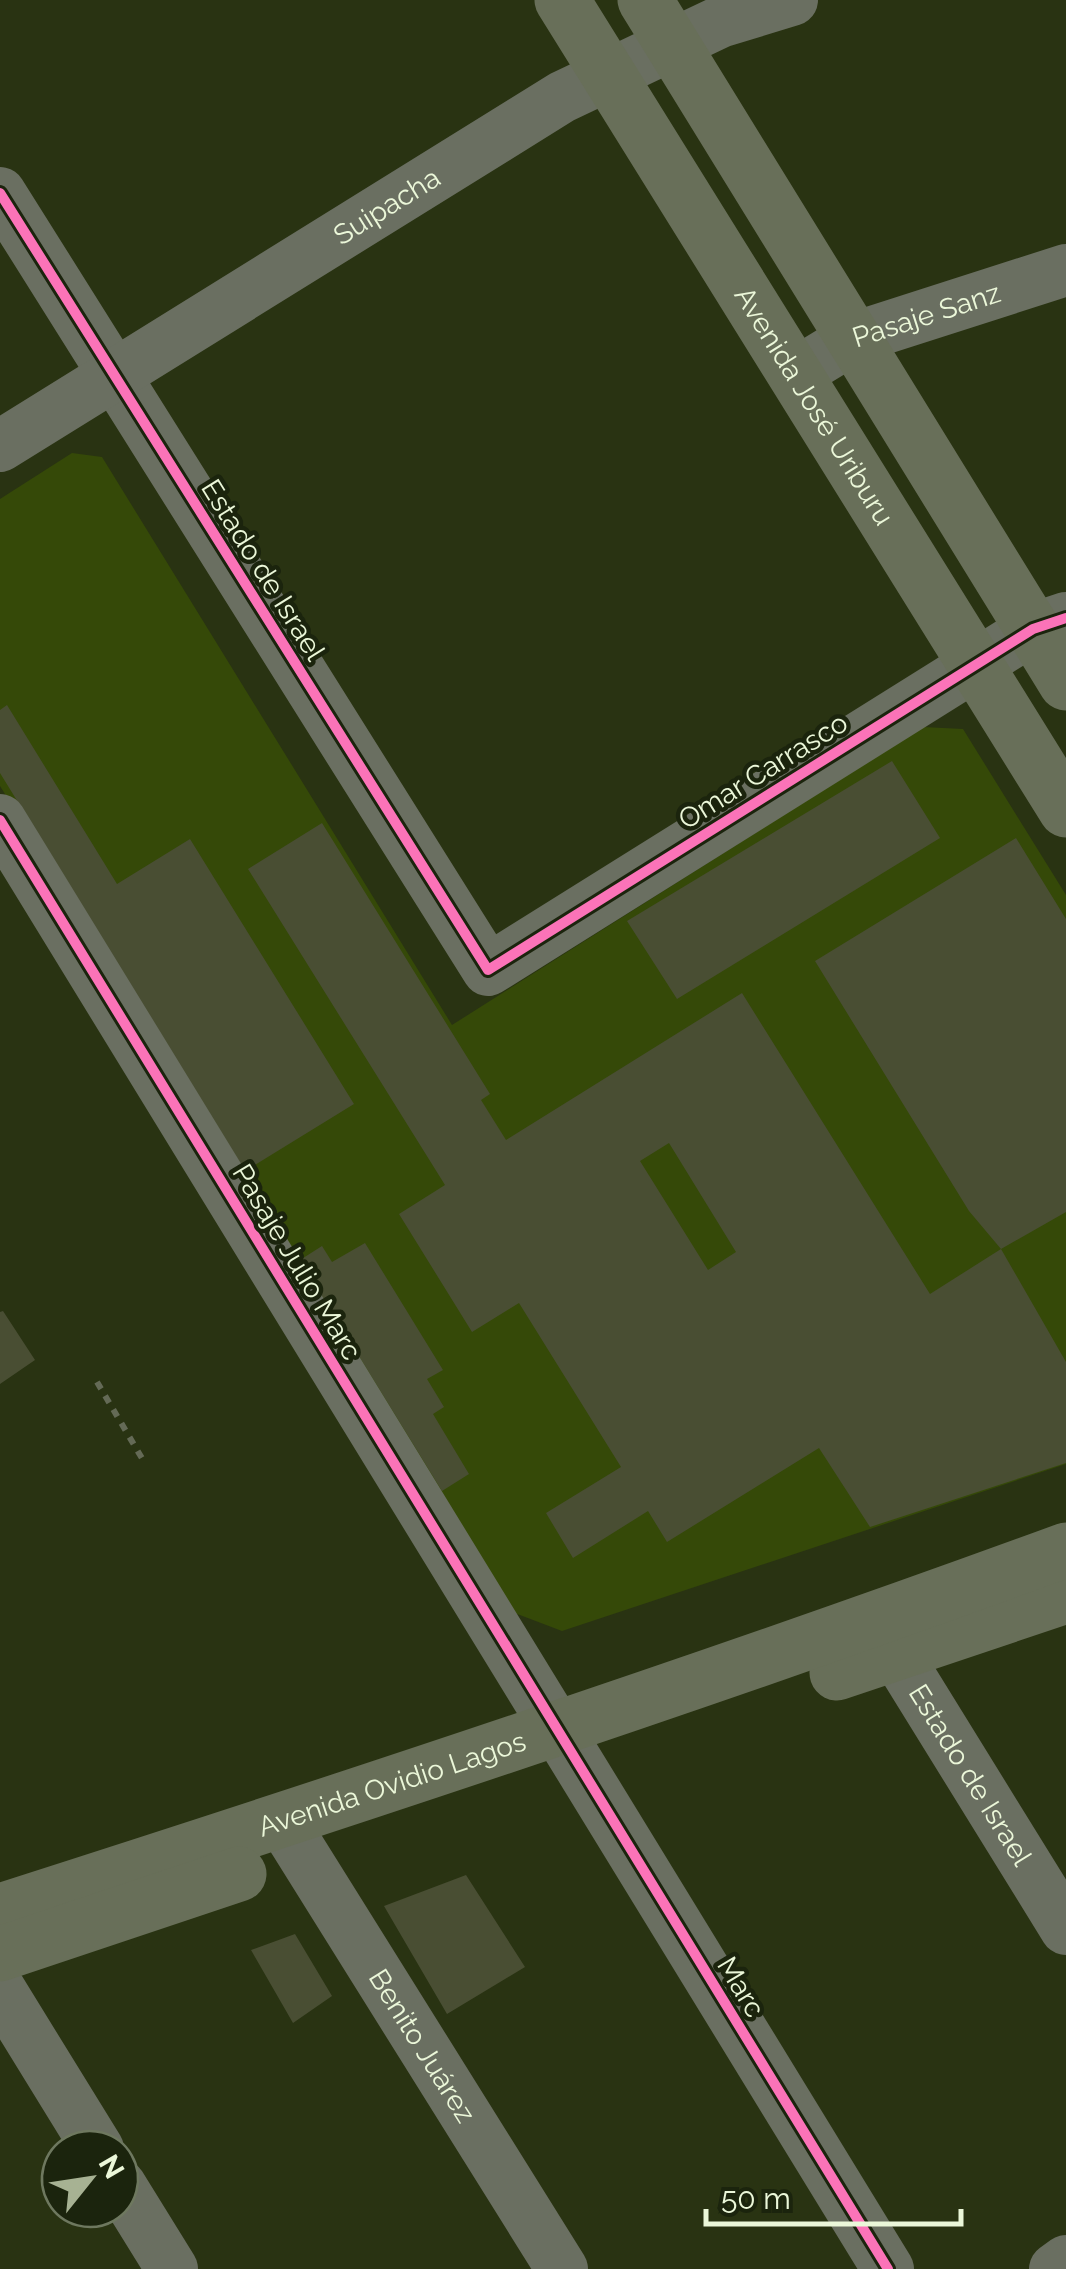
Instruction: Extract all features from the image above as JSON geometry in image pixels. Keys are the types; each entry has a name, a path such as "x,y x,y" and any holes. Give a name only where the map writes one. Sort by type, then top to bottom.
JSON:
{"main road":[{"name":"Avenida José Uriburu","path":"562,0 1066,810"},
{"path":"659,22 854,338 1049,624 1066,683"},
{"name":"Avenida Ovidio Lagos","path":"885,1636 1066,1550"},
{"name":"Avenida Ovidio Lagos","path":"0,1954 292,1837 885,1636 1066,1596"},
{"name":"Avenida Ovidio Lagos","path":"0,1910 292,1837"}],"street":[{"name":"Suipacha","path":"0,446 562,97 609,75 659,22 720,22 792,0"},
{"name":"Estado de Israel","path":"0,194 488,970"},
{"name":"Pasaje Sanz","path":"794,374 854,338 1066,270"},
{"name":"Omar Carrasco","path":"488,970 976,664 1049,624"},
{"name":"Pasaje Julio Marc","path":"0,820 566,1744"},
{"name":"Estado de Israel","path":"885,1636 1066,1928"},
{"name":"Marc","path":"566,1744 888,2269"},
{"name":"Benito Juárez","path":"292,1837 562,2269"},
{"path":"0,1990 86,2129"},
{"path":"140,2217 172,2269"},
{"path":"1054,2269 1066,2261"}],"path":[{"path":"97,1382 143,1460"}],"shaded area":[{"path":"72,453 102,457 452,1025 923,727 963,729 1066,895 1066,1464 562,1631 512,1612 0,786 0,499"}],"building":[{"path":"7,705 117,884 190,839 354,1104 245,1171 0,773 0,710"},
{"path":"892,761 940,838 677,999 627,921"},
{"path":"322,823 490,1094 481,1100 506,1140 742,993 930,1294 1001,1249 1066,1362 1066,1463 870,1527 819,1448 667,1542 648,1511 573,1558 546,1513 621,1467 519,1303 472,1332 399,1214 445,1185 248,869","holes":["669,1143 736,1252 708,1270 640,1161"]},
{"path":"1016,838 1066,919 1066,1212 1001,1249 969,1211 815,961"},
{"path":"365,1243 443,1370 427,1379 444,1407 433,1414 469,1474 442,1491 300,1260 322,1246 332,1262"},
{"path":"3,1311 35,1360 0,1384 0,1312"},
{"path":"466,1875 525,1967 447,2014 384,1906"},
{"path":"295,1934 332,1996 293,2023 251,1950"}],"cycle path":[{"path":"0,193 488,970 1033,629 1066,618"},
{"path":"0,820 888,2269"}]}
